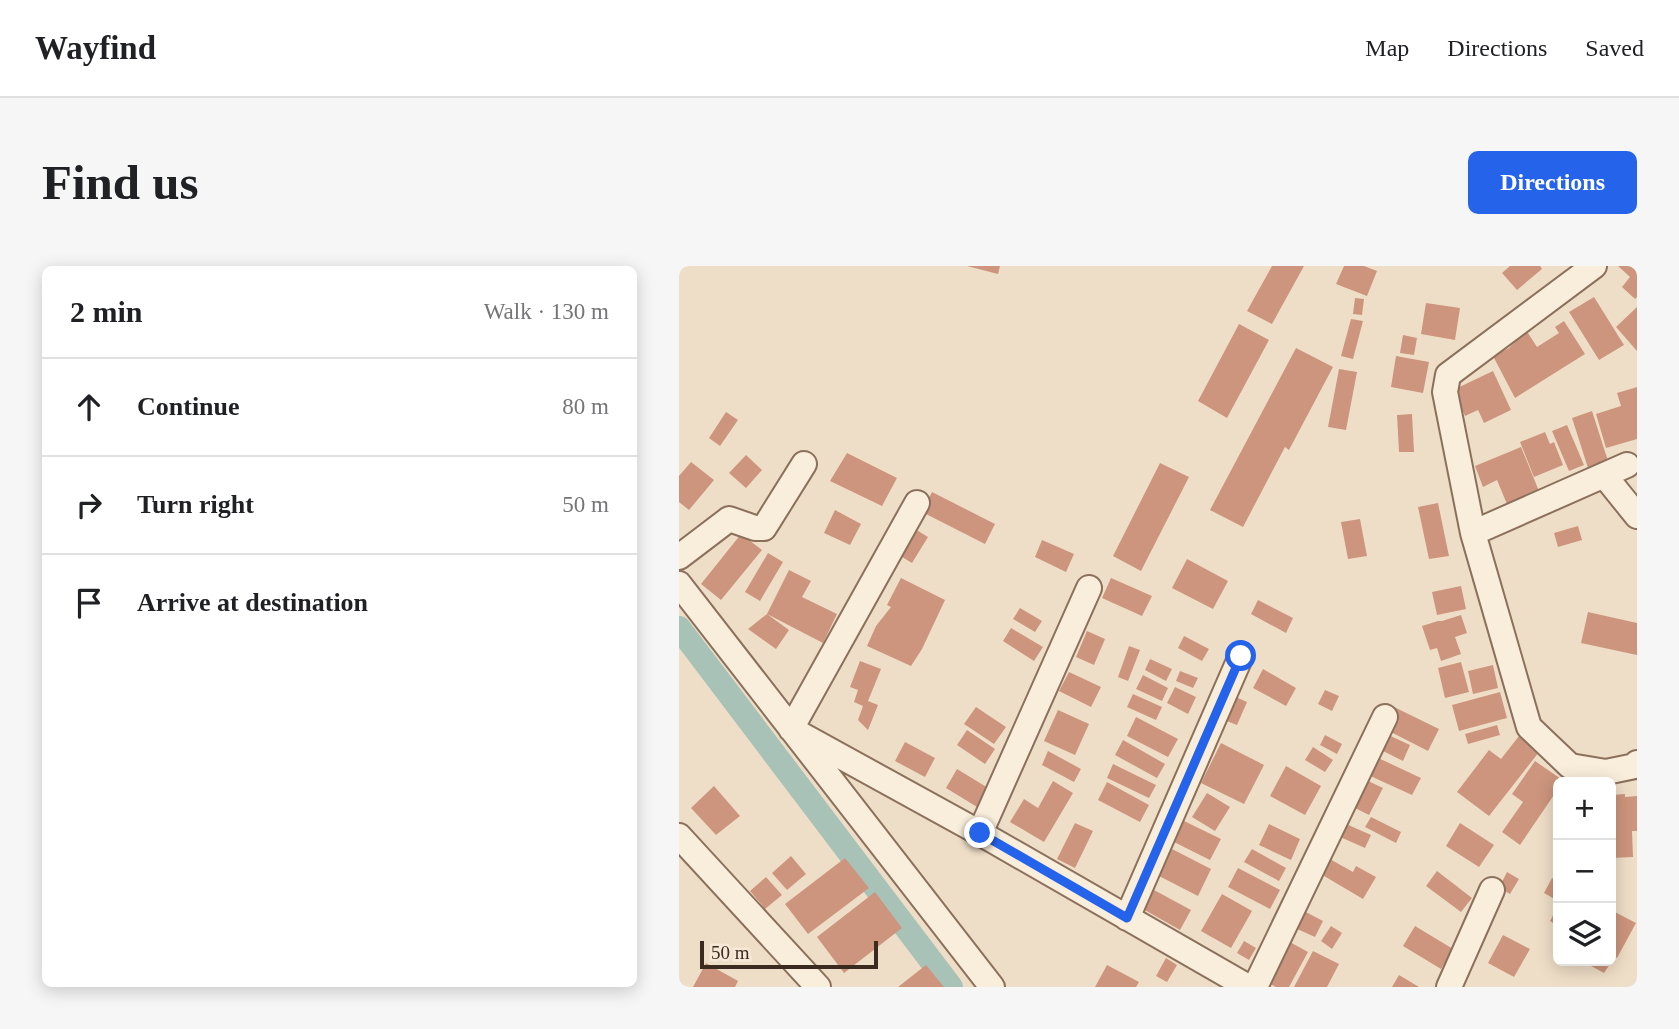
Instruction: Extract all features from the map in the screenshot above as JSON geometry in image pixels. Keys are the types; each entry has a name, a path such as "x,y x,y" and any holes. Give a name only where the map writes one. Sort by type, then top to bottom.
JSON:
{"street":[{"path":"1594,266 1448,376 1445,392 1473,533 1529,727 1570,766 1606,772 1636,767"},
{"path":"679,557 729,519 755,528 764,528 804,464"},
{"path":"1473,533 1627,465"},
{"path":"1604,475 1637,516"},
{"path":"791,729 917,503"},
{"path":"679,584 992,987"},
{"path":"980,833 1089,588"},
{"path":"1127,918 1241,656"},
{"path":"1255,987 1385,717"},
{"path":"791,729 980,833 1248,987"},
{"path":"679,835 796,977 818,987"},
{"path":"1449,987 1492,890"}],"building":[{"path":"967,266 1000,266 998,274"},
{"path":"1272,266 1304,266 1272,324 1247,311"},
{"path":"1344,266 1364,266 1377,271 1367,296 1336,284"},
{"path":"1510,266 1540,266 1542,269 1517,290 1502,273"},
{"path":"1618,266 1637,266 1635,299 1622,287 1630,277"},
{"path":"1594,297 1624,345 1599,360 1569,312"},
{"path":"1355,298 1364,299 1362,315 1353,314"},
{"path":"1426,303 1460,308 1455,340 1421,334"},
{"path":"1637,307 1637,351 1616,327"},
{"path":"1351,319 1363,321 1353,359 1341,356"},
{"path":"1564,321 1585,354 1515,398 1493,356 1509,348 1526,330 1537,347 1559,333 1555,327"},
{"path":"1239,324 1269,340 1227,418 1198,401"},
{"path":"1403,335 1417,338 1414,355 1400,353"},
{"path":"1296,348 1333,367 1289,450 1285,447 1243,527 1210,510"},
{"path":"1396,356 1429,362 1423,393 1391,387"},
{"path":"1339,369 1357,372 1346,430 1328,427"},
{"path":"1493,371 1511,410 1484,423 1478,410 1465,416 1453,390"},
{"path":"1637,387 1637,439 1606,448 1596,414 1621,406 1617,393"},
{"path":"1592,411 1608,461 1588,468 1572,418"},
{"path":"726,412 738,420 720,446 709,438"},
{"path":"1412,414 1414,452 1399,452 1397,415"},
{"path":"1567,425 1584,465 1569,471 1552,431"},
{"path":"1545,432 1550,444 1554,442 1563,465 1534,477 1520,442"},
{"path":"1521,447 1541,496 1509,509 1497,480 1483,487 1475,466"},
{"path":"847,453 897,478 882,506 830,481"},
{"path":"746,455 762,470 746,488 729,473"},
{"path":"691,462 714,480 689,510 679,502 679,476"},
{"path":"1160,463 1189,477 1141,571 1113,556"},
{"path":"932,492 995,524 985,544 922,512"},
{"path":"1438,503 1449,556 1429,559 1418,507"},
{"path":"835,510 861,524 850,545 824,533"},
{"path":"1360,519 1367,556 1348,559 1341,522"},
{"path":"910,526 928,537 912,563 894,552"},
{"path":"1578,526 1582,540 1558,547 1554,533"},
{"path":"741,534 762,550 721,600 701,584"},
{"path":"1042,540 1074,554 1066,572 1035,557"},
{"path":"768,553 783,562 760,601 745,592"},
{"path":"1187,559 1228,581 1213,609 1172,588"},
{"path":"789,570 811,581 802,597 837,614 823,643 767,614"},
{"path":"901,578 945,600 911,666 867,646 876,626 891,607 887,605"},
{"path":"1111,578 1152,596 1142,616 1102,598"},
{"path":"1461,586 1466,609 1437,615 1432,592"},
{"path":"1258,600 1293,618 1286,633 1251,614"},
{"path":"1020,608 1042,621 1035,632 1013,619"},
{"path":"1588,612 1637,623 1637,655 1581,643"},
{"path":"767,614 789,630 776,649 748,629"},
{"path":"1461,615 1467,633 1455,637 1461,654 1441,661 1437,648 1430,650 1422,626"},
{"path":"1011,628 1043,647 1034,661 1003,641"},
{"path":"1087,631 1105,639 1094,665 1076,657"},
{"path":"1184,636 1209,649 1202,661 1178,648"},
{"path":"1129,646 1140,650 1128,681 1118,677"},
{"path":"1150,659 1172,669 1166,681 1145,670"},
{"path":"860,661 881,669 868,701 878,705 868,730 858,720 863,706 854,702 858,690 850,687"},
{"path":"1461,662 1469,692 1445,698 1438,668"},
{"path":"1493,665 1498,688 1473,694 1468,671"},
{"path":"1263,669 1296,688 1286,706 1253,688"},
{"path":"1180,671 1198,678 1193,688 1176,681"},
{"path":"1069,672 1101,687 1091,707 1059,691"},
{"path":"1143,675 1168,688 1162,701 1136,689"},
{"path":"1175,687 1196,697 1188,714 1167,703"},
{"path":"1325,690 1339,696 1332,711 1318,704"},
{"path":"1500,692 1507,718 1459,731 1452,705"},
{"path":"1133,694 1162,707 1156,720 1127,707"},
{"path":"1229,694 1247,702 1237,725 1219,718"},
{"path":"1392,706 1439,729 1428,751 1381,727"},
{"path":"976,707 1006,727 994,744 964,724"},
{"path":"1058,710 1089,724 1075,755 1044,741"},
{"path":"1136,717 1178,739 1168,757 1127,736"},
{"path":"1497,725 1500,735 1468,744 1465,734"},
{"path":"967,730 995,749 985,764 957,745"},
{"path":"1382,732 1410,745 1403,761 1375,747"},
{"path":"1325,735 1342,744 1337,754 1320,745"},
{"path":"1519,736 1539,752 1489,816 1457,792 1489,750 1501,759"},
{"path":"1123,740 1165,764 1157,778 1115,755"},
{"path":"905,742 935,758 925,777 895,761"},
{"path":"1221,743 1264,765 1244,804 1201,783"},
{"path":"1313,747 1333,760 1325,772 1305,760"},
{"path":"1048,751 1081,769 1074,782 1042,765"},
{"path":"1374,756 1421,778 1412,795 1366,774"},
{"path":"1535,761 1558,777 1553,777 1553,796 1520,845 1502,832 1523,802 1512,794"},
{"path":"1113,764 1156,785 1149,798 1107,778"},
{"path":"1286,766 1321,786 1305,815 1270,796"},
{"path":"957,769 993,791 982,810 946,788"},
{"path":"1364,779 1383,788 1369,815 1351,806"},
{"path":"1053,781 1073,793 1044,842 1010,822 1024,799 1038,808"},
{"path":"1107,782 1149,805 1140,822 1098,800"},
{"path":"714,786 740,816 716,835 691,808"},
{"path":"1207,793 1230,807 1215,831 1192,817"},
{"path":"1616,795 1637,796 1637,831 1632,831 1633,857 1616,858"},
{"path":"1371,817 1401,832 1396,843 1365,827"},
{"path":"1182,820 1221,839 1210,860 1172,841"},
{"path":"1075,823 1093,831 1075,868 1057,859"},
{"path":"1344,823 1371,835 1365,848 1338,836"},
{"path":"1460,823 1494,845 1479,867 1446,846"},
{"path":"1269,824 1300,839 1291,860 1259,845"},
{"path":"1172,849 1211,869 1198,896 1159,876"},
{"path":"1252,849 1286,868 1279,881 1244,862"},
{"path":"791,856 806,874 787,890 772,873"},
{"path":"845,858 869,888 808,934 785,904"},
{"path":"1328,858 1353,872 1356,866 1376,877 1363,899 1319,873"},
{"path":"1238,868 1280,890 1270,909 1228,887"},
{"path":"1437,871 1472,898 1461,912 1426,886"},
{"path":"1507,872 1519,879 1510,894 1499,888"},
{"path":"766,877 782,895 765,909 750,891"},
{"path":"1552,878 1553,878 1553,898 1544,893"},
{"path":"1154,890 1191,910 1180,930 1143,909"},
{"path":"875,892 902,928 844,973 817,937"},
{"path":"1222,894 1252,911 1231,948 1201,931"},
{"path":"1304,911 1323,921 1315,937 1295,928"},
{"path":"1616,913 1636,923 1616,958"},
{"path":"1331,926 1342,933 1332,949 1321,941"},
{"path":"1415,926 1453,949 1441,969 1403,946"},
{"path":"1503,935 1530,949 1514,977 1488,963"},
{"path":"1244,941 1256,948 1249,960 1237,953"},
{"path":"1288,941 1308,952 1289,987 1276,987 1266,982"},
{"path":"1313,951 1339,964 1327,987 1294,987"},
{"path":"1166,958 1177,965 1167,982 1156,976"},
{"path":"706,963 738,981 735,987 693,987"},
{"path":"926,965 944,987 898,987"},
{"path":"1107,965 1139,982 1136,987 1095,987"},
{"path":"1591,966 1609,966 1604,973"},
{"path":"1399,975 1419,987 1392,987"}],"waterway":[{"path":"679,628 951,987"}],"route":[{"path":"980,833 1127,918 1241,656"}]}
